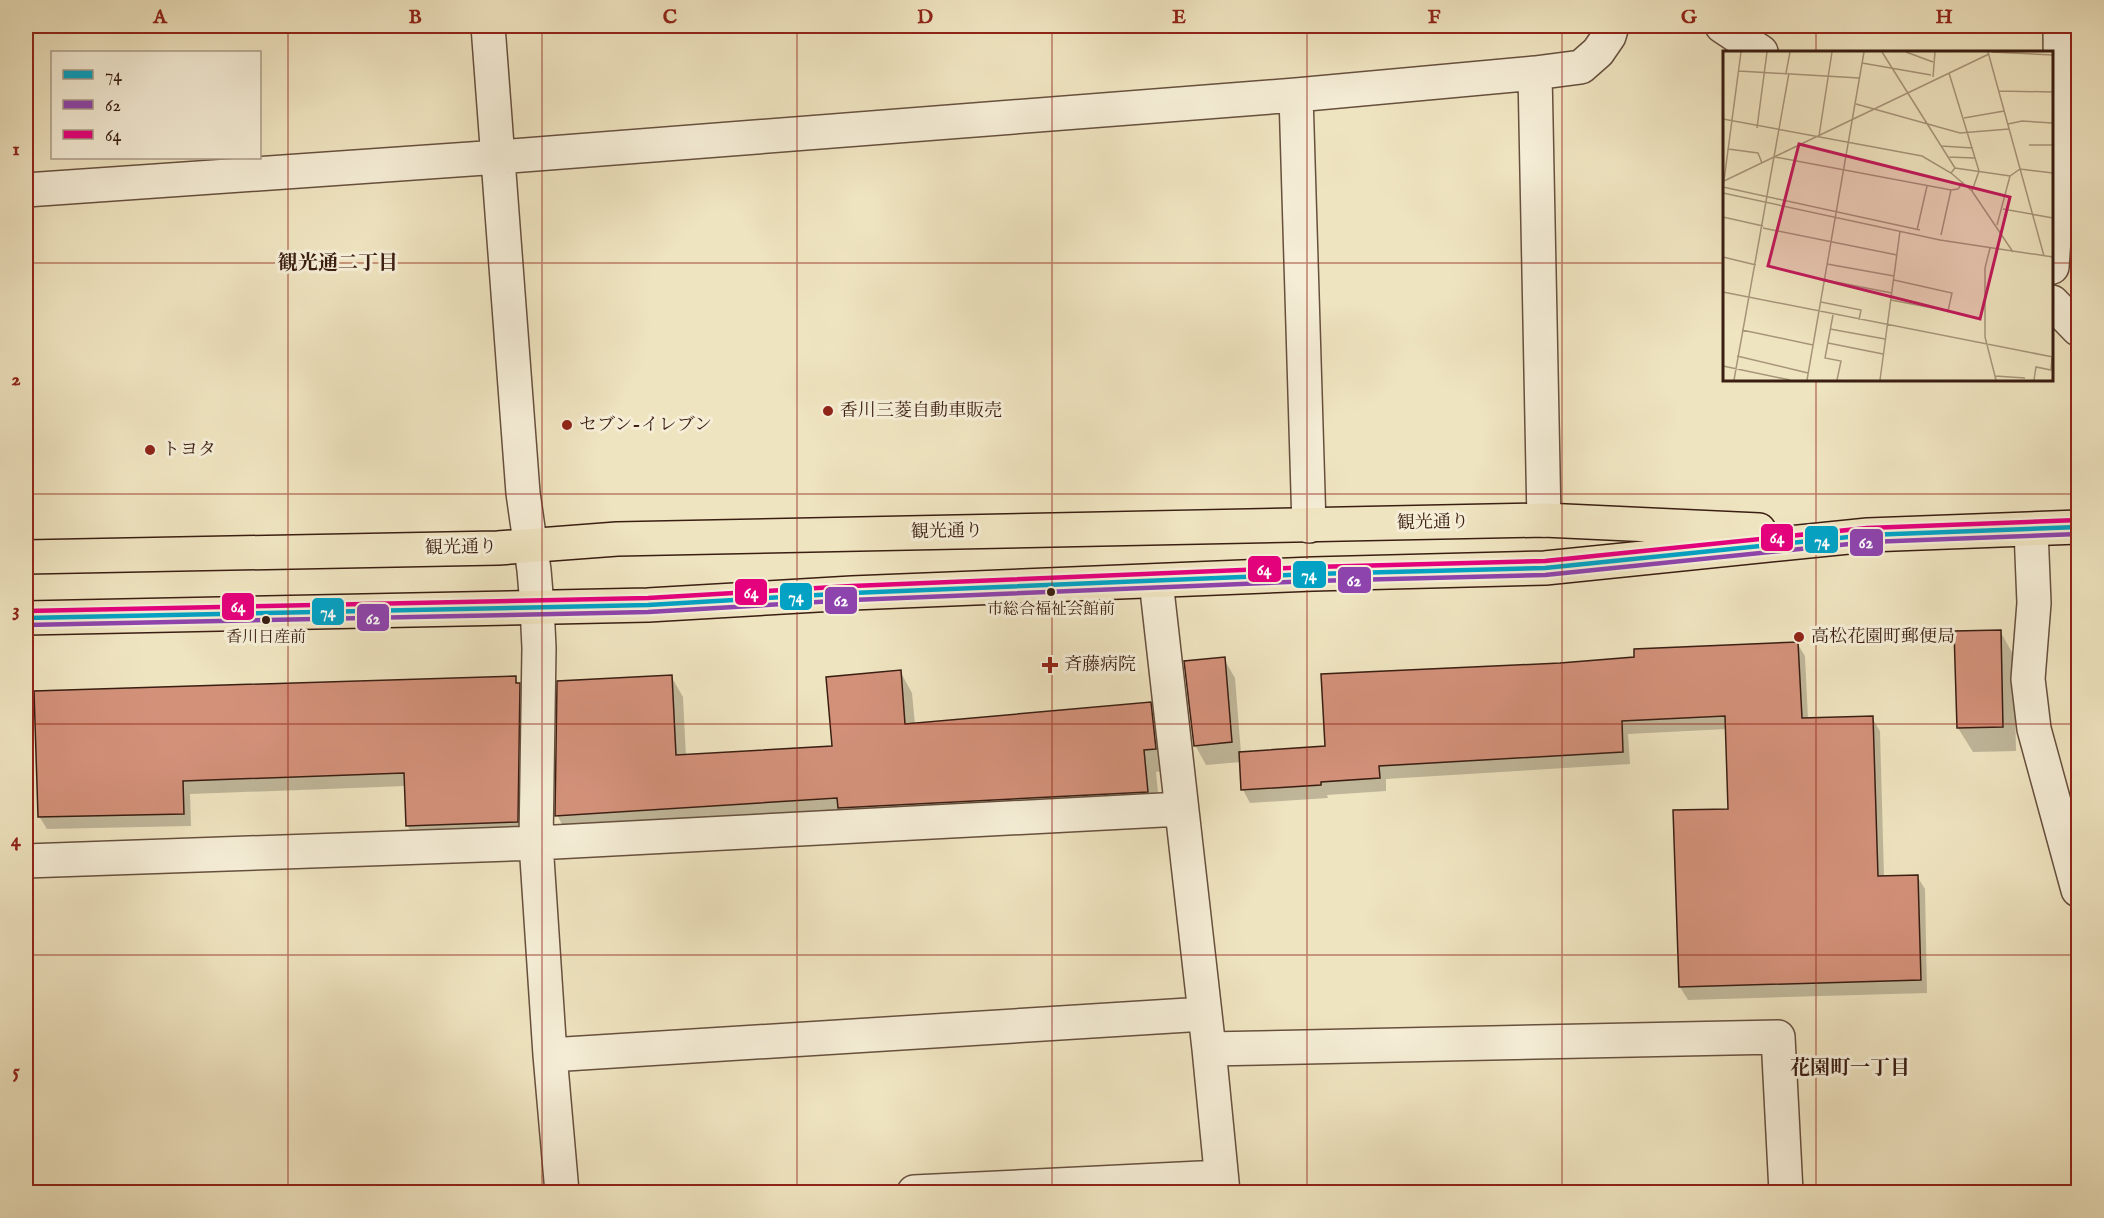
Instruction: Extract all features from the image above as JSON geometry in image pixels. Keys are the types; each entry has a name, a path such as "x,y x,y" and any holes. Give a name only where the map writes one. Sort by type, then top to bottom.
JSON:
{"main road":[{"name":"観光通り","path":"26,557 530,545 617,539 1544,520 1868,535"},
{"name":"観光通り","path":"26,618 648,605 852,592 1545,568 1868,535 2079,527"}],"street":[{"path":"488,26 523,493 537,606 539,648 536,843 562,1192"},
{"path":"26,190 499,157 1296,96 1535,73 1581,67 1598,52 1609,36 1612,26"},
{"path":"2053,260 2070,138 2060,26"},
{"path":"1731,28 1760,51"},
{"path":"1535,73 1544,520"},
{"path":"1296,96 1310,526"},
{"path":"2053,303 2079,329"},
{"path":"2031,530 2034,603 2028,679 2034,729 2079,890"},
{"path":"914,1192 1222,1185 1209,1049 1156,581"},
{"path":"26,861 536,843 1181,809"},
{"path":"550,1055 1204,1014"},
{"path":"1209,1049 1778,1037 1786,1192"}],"building":[{"path":"2001,630 2003,727 1957,728 1954,631"},
{"path":"1798,642 1802,718 1873,716 1878,876 1918,875 1921,980 1679,987 1673,810 1728,809 1725,716 1622,721 1623,752 1379,766 1380,778 1321,782 1321,785 1241,790 1239,752 1325,746 1321,674 1560,663 1634,657 1634,649"},
{"path":"1225,657 1232,742 1194,746 1184,661"},
{"path":"901,670 905,724 1151,702 1156,749 1144,750 1148,792 838,808 837,798 555,816 557,681 672,675 676,755 832,746 826,677"},
{"path":"516,676 516,683 520,683 518,822 406,826 404,773 183,781 184,814 38,817 34,691"}],"transit line":[{"name":"64","path":"26,611 648,598 852,586 1313,567 1545,561 1867,528 2078,520"},
{"name":"74","path":"26,618 648,605 852,593 1313,574 1545,568 1868,535 2078,527"},
{"name":"62","path":"26,625 648,612 852,600 1313,581 1545,575 1869,542 2078,534"}],"place":[{"name":"香川三菱自動車販売","path":"828,411"},
{"name":"セブン-イレブン","path":"567,425"},
{"name":"トヨタ","path":"150,450"},
{"name":"市総合福祉会館前","path":"1051,592"},
{"name":"香川日産前","path":"266,620"},
{"name":"高松花園町郵便局","path":"1799,637"},
{"name":"斉藤病院","path":"1050,665"}],"district":[{"name":"観光通二丁目","path":"338,263"},
{"name":"花園町一丁目","path":"1850,1068"}]}
